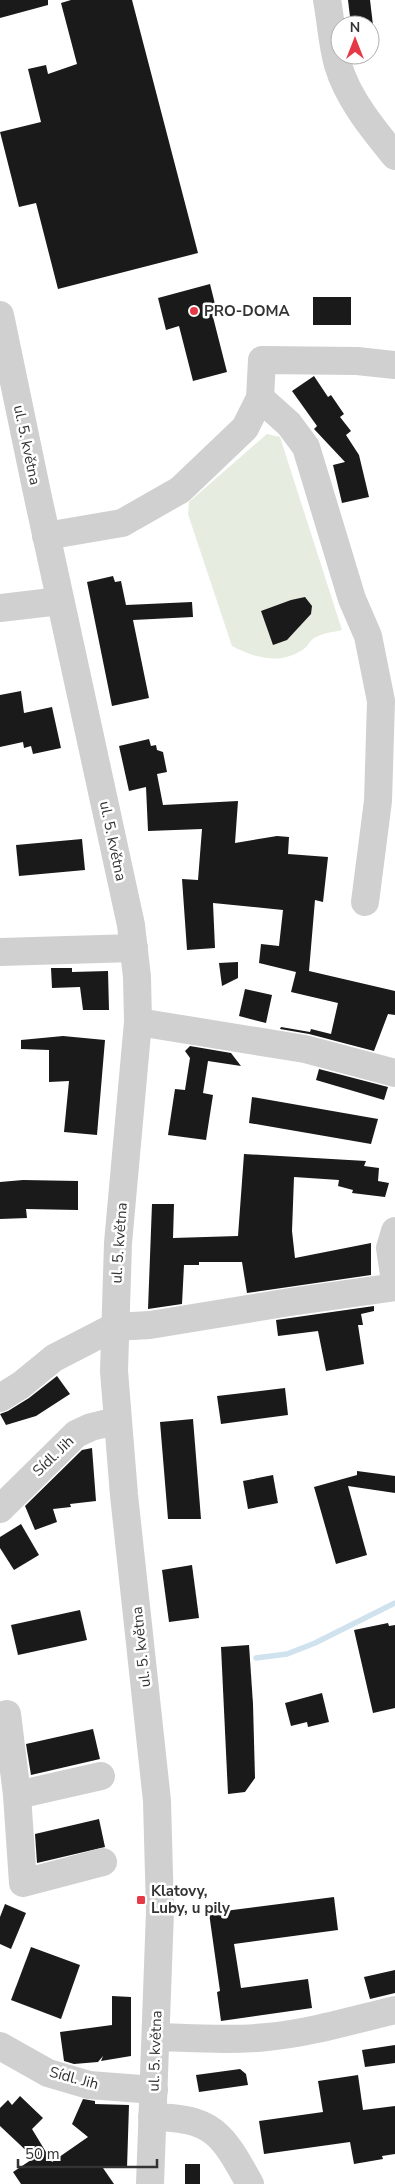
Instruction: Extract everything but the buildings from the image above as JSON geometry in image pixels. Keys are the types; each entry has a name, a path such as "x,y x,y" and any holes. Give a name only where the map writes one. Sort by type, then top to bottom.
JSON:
{"street":[{"path":"327,0 338,64 347,85 370,124 395,156"},
{"name":"ul. 5. května","path":"0,315 134,948 138,1022 118,1243 114,1327 116,1421 157,1801 160,1911 150,2184"},
{"path":"46,536 122,523 180,490 245,428 260,398 262,360 357,361 395,365"},
{"path":"260,398 289,424 306,447 352,599 368,636 395,682"},
{"path":"0,608 60,601"},
{"path":"365,902 378,801 381,701 368,636"},
{"path":"0,952 134,948"},
{"path":"138,1022 305,1049 395,1072"},
{"path":"395,1231 390,1248 395,1281"},
{"path":"0,1398 21,1385 54,1358 114,1327 150,1325 395,1287"},
{"name":"Sídl. Jih","path":"0,1509 76,1434 91,1427 116,1421"},
{"path":"0,1716 7,1714 17,1794 23,1883 103,1862"},
{"path":"17,1794 101,1776"},
{"path":"156,2037 233,2039 266,2037 316,2029 395,2010"},
{"name":"Sídl. Jih","path":"0,2046 48,2073 57,2076 89,2085 154,2090"},
{"path":"152,2117 192,2120 213,2131 227,2146 250,2184"}],"shaded area":[{"path":"267,434 280,437 342,630 313,639 296,654 277,658 259,657 232,646 188,514 189,502"}],"waterway":[{"path":"256,1658 287,1654 315,1643 395,1603"}],"place":[{"name":"PRO-DOMA","path":"194,311"},
{"name":"Klatovy, Luby, u pily","path":"141,1900"}]}
